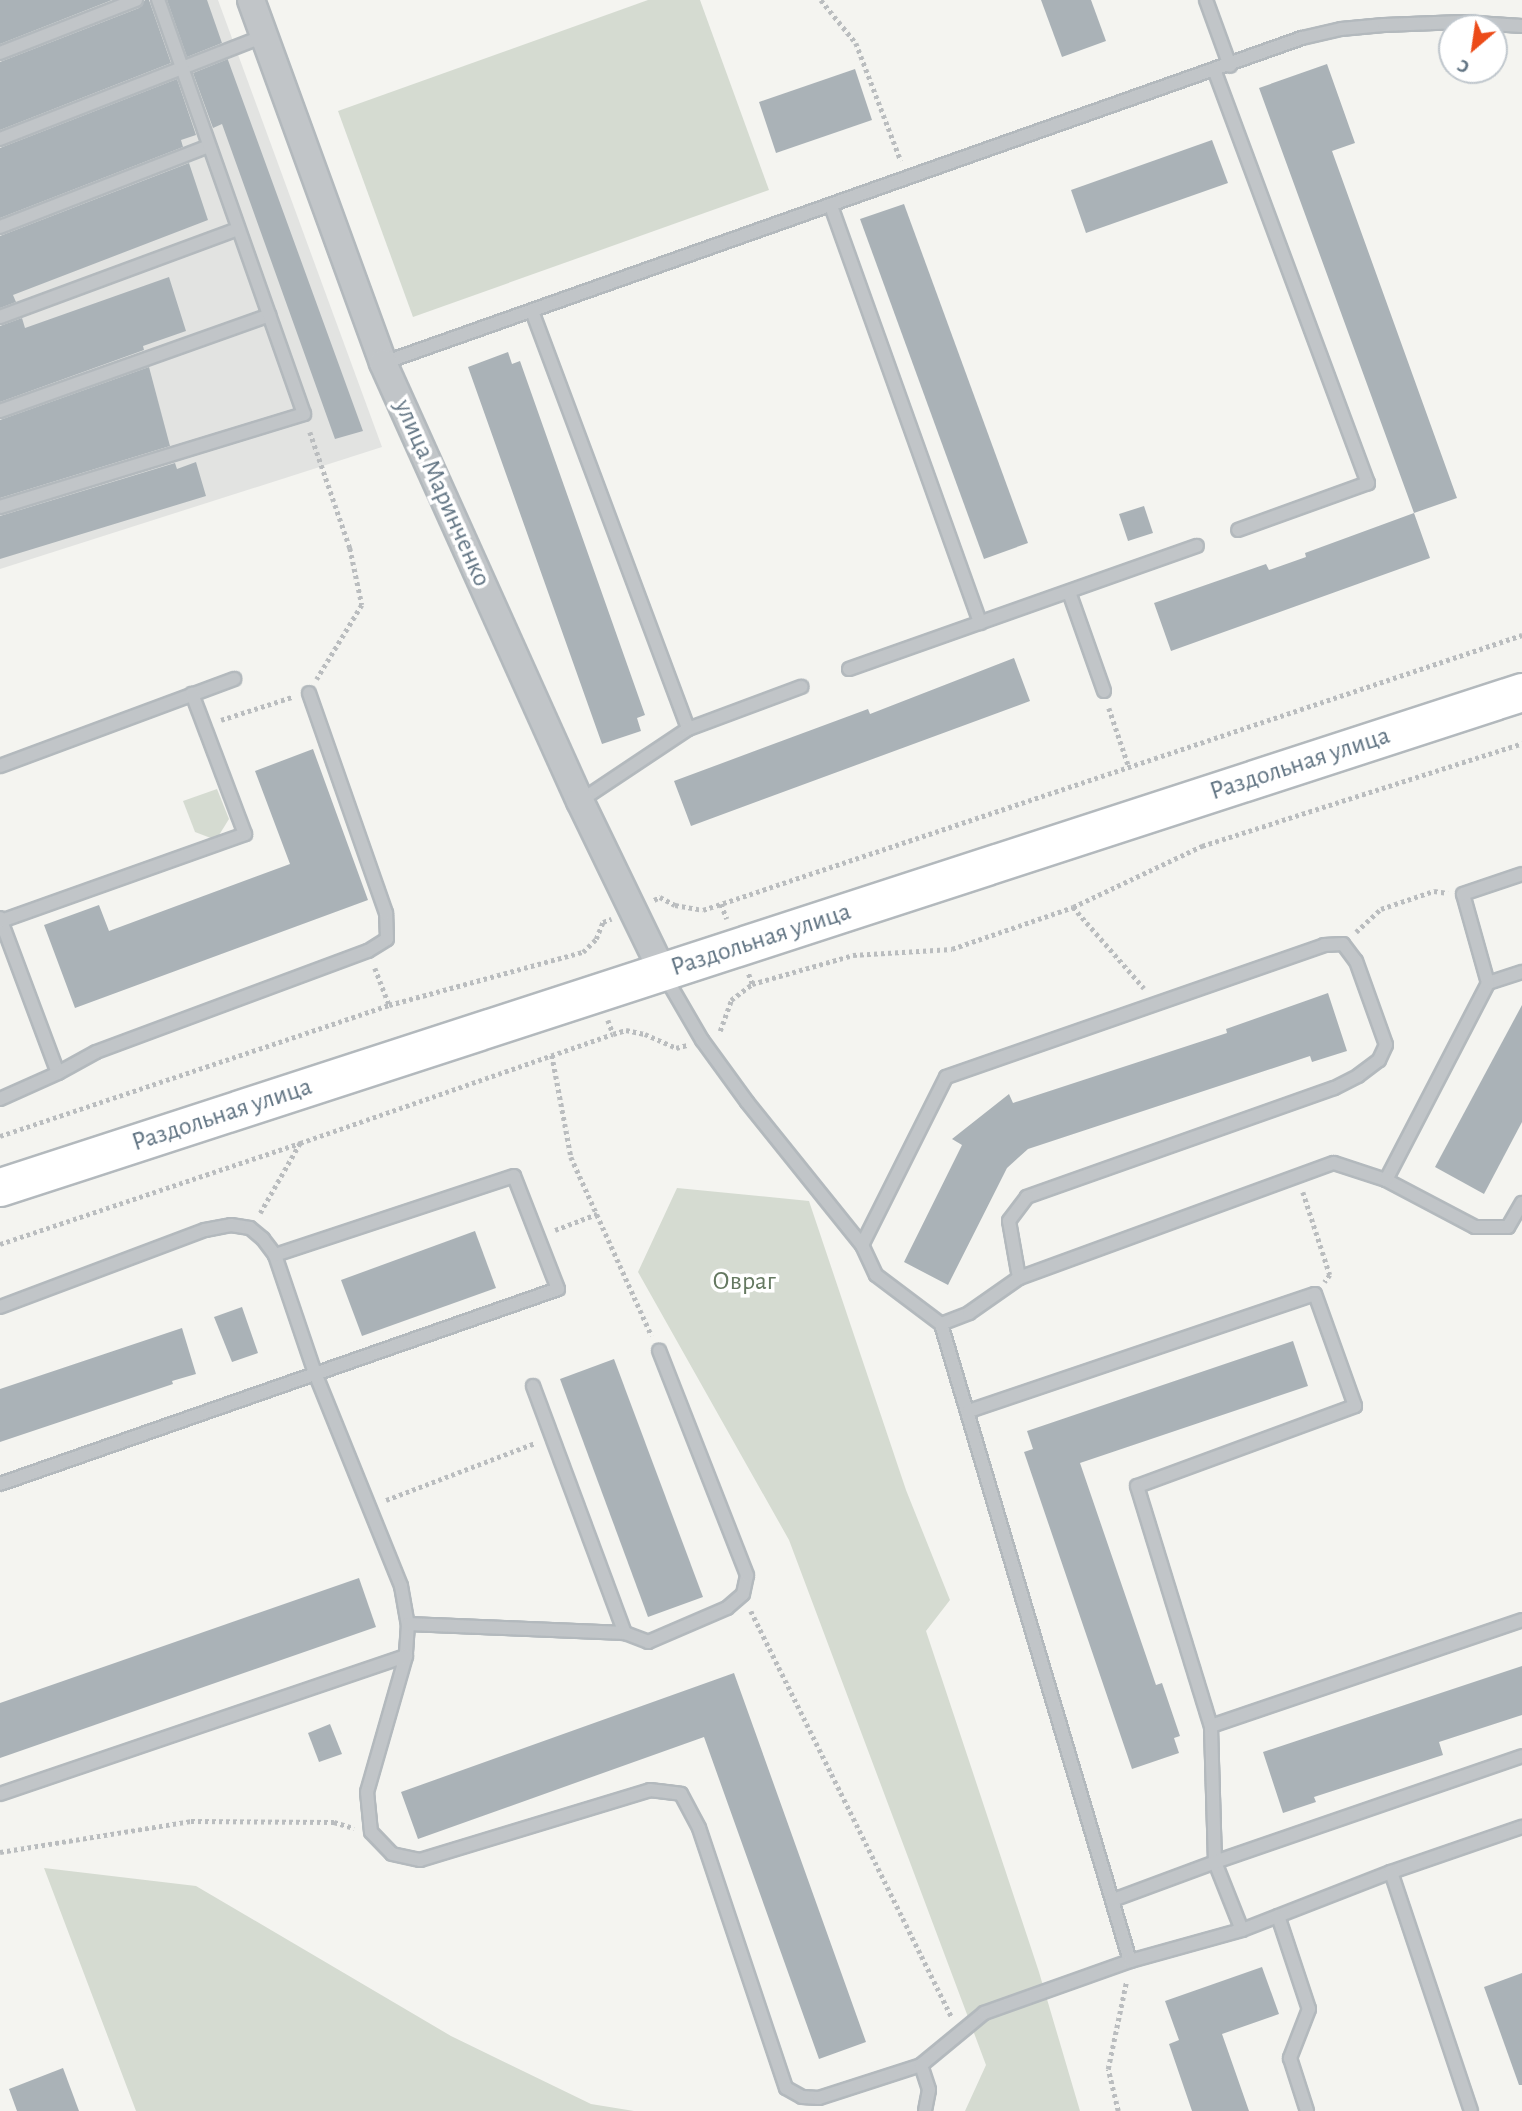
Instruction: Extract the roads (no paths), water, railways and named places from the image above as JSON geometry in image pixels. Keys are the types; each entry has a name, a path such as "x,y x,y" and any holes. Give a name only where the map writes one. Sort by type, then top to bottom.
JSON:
{"main road":[{"name":"Раздольная улица","path":"0,1187 1522,692"}],"street":[{"name":"улица Маринченко","path":"251,0 383,363 580,801 663,973"}],"lane":[{"path":"0,53 136,0"},
{"path":"0,507 304,414 158,0"},
{"path":"1206,0 1230,66"},
{"path":"383,363 1215,72 1302,38 1341,29 1461,22 1522,26"},
{"path":"0,139 183,70 264,36"},
{"path":"1215,72 1368,483 1238,530"},
{"path":"0,227 209,146"},
{"path":"831,206 980,623"},
{"path":"0,317 238,229"},
{"path":"532,311 688,729"},
{"path":"0,411 269,315"},
{"path":"849,669 1197,546"},
{"path":"1069,592 1104,691"},
{"path":"0,766 233,679"},
{"path":"580,801 688,729 801,687"},
{"path":"0,1099 58,1073 96,1052 368,951 387,939 386,913 309,693"},
{"path":"58,1073 1,919 245,834 192,695"},
{"path":"1386,1180 1489,983 1463,894 1522,874"},
{"path":"862,1245 946,1077 1324,945 1343,944 1356,961 1386,1045 1379,1060 1358,1076 1334,1088 1027,1197 1009,1221 1019,1278"},
{"path":"1489,983 1522,972"},
{"path":"663,973 702,1040 747,1102 862,1245 876,1275 940,1324 969,1411 1130,1961"},
{"path":"940,1324 969,1313 1019,1278 1334,1163 1386,1180 1475,1227 1508,1227 1522,1203"},
{"path":"0,1484 558,1289 514,1177 275,1255"},
{"path":"0,1307 205,1230 231,1225 250,1228 263,1239 275,1255 315,1373 401,1586 408,1624 406,1656 367,1792 371,1832 392,1854 420,1860 650,1790 681,1794 699,1828 786,2088 802,2097 819,2098 921,2065 984,2013 1130,1961 1242,1930 1391,1872 1522,1827"},
{"path":"969,1411 1315,1294 1354,1406 1138,1486 1211,1726 1215,1862 1242,1930"},
{"path":"408,1624 625,1633 648,1642 727,1608 743,1594 747,1575 659,1350"},
{"path":"533,1386 625,1633"},
{"path":"1211,1726 1522,1620"},
{"path":"0,1794 406,1656"},
{"path":"1113,1900 1522,1756"},
{"path":"1391,1872 1471,2111"},
{"path":"1278,1916 1309,2009 1290,2058 1307,2111"},
{"path":"921,2065 929,2091 925,2111"},
{"path":"802,2097 809,2111"}],"park label":[{"name":"Овраг","path":"744,1282"}]}
